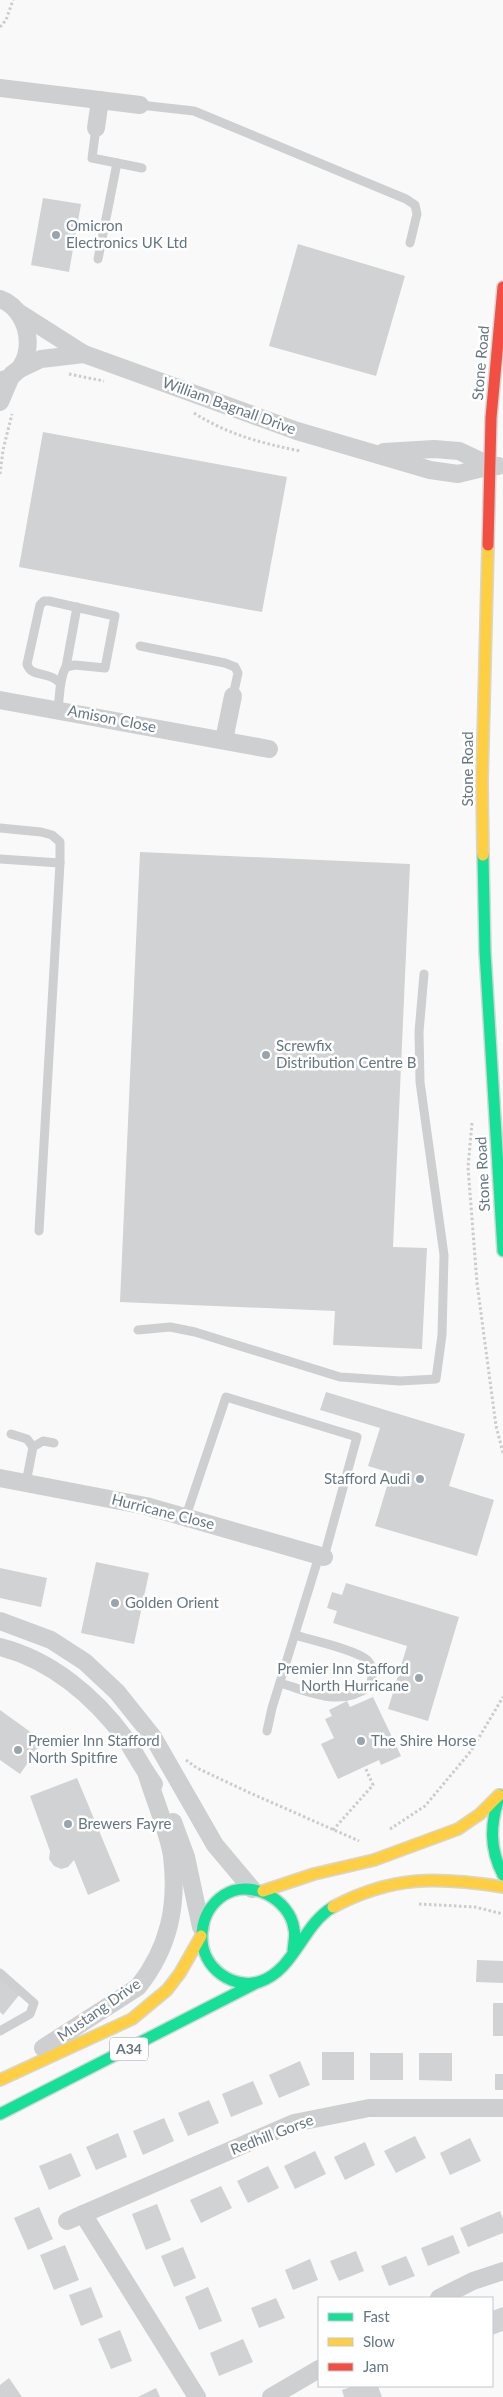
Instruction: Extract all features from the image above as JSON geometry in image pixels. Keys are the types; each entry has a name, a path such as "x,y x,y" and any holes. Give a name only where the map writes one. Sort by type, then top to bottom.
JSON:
{"highway":[{"name":"Stone Road","path":"503,286 491,418 497,466 483,662 482,781 486,952 503,1251"},
{"path":"501,1792 480,1814 458,1829 374,1860 257,1890 234,1891 219,1899 207,1912 201,1932 206,1959 223,1976 246,1984 258,1982 272,1977 285,1966 293,1952 323,1914 362,1891 422,1879 503,1888"},
{"path":"501,1792 492,1819 491,1838 496,1861 503,1875"},
{"path":"257,1890 279,1900 291,1915 296,1934 293,1952"},
{"name":"A34","path":"0,2080 132,2019 167,1990 180,1973 201,1932"},
{"name":"A34","path":"0,2114 258,1982"}],"street":[{"path":"0,88 140,105"},
{"path":"96,128 100,100"},
{"path":"6,301 28,331 25,359 10,376 6,406"},
{"name":"William Bagnall Drive","path":"6,301 84,354 278,424 430,470 458,474 497,466"},
{"name":"William Bagnall Drive","path":"10,376 41,359 84,354"},
{"path":"224,740 233,696"},
{"name":"Amison Close","path":"0,700 58,709 269,749"},
{"name":"Hurricane Close","path":"0,1478 106,1497 186,1516 321,1557"},
{"path":"0,1621 51,1640 85,1662 117,1692 153,1737 215,1845 257,1890"},
{"name":"Mustang Drive","path":"0,1646 14,1650 49,1668 84,1691 125,1739 165,1800 186,1857 201,1932"},
{"name":"Mustang Drive","path":"0,2075 138,1987 160,1954 172,1915 172,1855 147,1775"},
{"name":"Redhill Gorse","path":"67,2221 294,2123 369,2108 503,2108"},
{"path":"83,2214 197,2397"},
{"path":"441,2297 503,2271"},
{"path":"271,2397 318,2370"}],"lane":[{"path":"140,105 194,112 406,199 415,205 417,214 410,243"},
{"path":"96,128 92,158 142,168"},
{"path":"98,259 117,163"},
{"path":"62,684 50,676 32,672 27,664 40,605 44,601 49,601 115,616 105,668 75,665 66,667"},
{"path":"58,709 77,607"},
{"path":"140,646 225,663 235,667 238,673 233,696"},
{"path":"0,828 52,835 60,842 38,1231"},
{"path":"0,859 60,863"},
{"path":"138,1330 170,1328 195,1332 340,1377 400,1381 436,1380 442,1335 444,1255 420,1082 419,1032 424,974"},
{"path":"186,1516 226,1397 357,1437 280,1683 267,1732"},
{"path":"11,1434 27,1439 33,1447 26,1483"},
{"path":"33,1447 43,1441 54,1444"},
{"path":"280,1683 322,1696 348,1697 370,1686 372,1669 367,1660 356,1654 295,1635"},
{"path":"0,1973 34,2003 30,2014 0,2031"}],"path":[{"path":"0,28 6,20 13,0"},
{"path":"59,374 110,382"},
{"path":"0,474 6,406"},
{"path":"191,411 212,424 252,442 308,453"},
{"path":"388,1831 425,1806 471,1751 503,1697"},
{"path":"182,1753 187,1761 197,1768 356,1840"},
{"path":"333,1830 373,1785 365,1767"},
{"path":"418,1904 475,1907 503,1914"}],"building":[{"name":"Omicron Electronics UK Ltd","path":"43,198 81,204 69,272 31,265"},
{"path":"298,244 405,276 376,376 269,346"},
{"path":"43,432 287,477 262,612 19,567"},
{"name":"Screwfix Distribution Centre B","path":"140,852 410,864 393,1247 427,1248 422,1349 333,1345 335,1311 120,1302"},
{"name":"Stafford Audi","path":"326,1392 465,1434 449,1486 494,1500 477,1556 375,1526 391,1473 368,1466 380,1428 320,1410"},
{"name":"Golden Orient","path":"96,1562 149,1573 134,1644 81,1633"},
{"path":"0,1568 47,1578 41,1607 0,1598"},
{"name":"Premier Inn Stafford North Hurricane","path":"346,1583 459,1617 428,1721 388,1709 407,1646 333,1623 337,1611 327,1608 332,1592 342,1595"},
{"name":"The Shire Horse","path":"373,1697 401,1756 381,1765 379,1760 338,1779 321,1744 334,1738 325,1719 332,1716 329,1710 347,1701 350,1707"},
{"name":"Premier Inn Stafford North Spitfire","path":"0,1710 43,1741 20,1774 0,1760"},
{"name":"Brewers Fayre","path":"77,1778 120,1881 88,1895 74,1860 68,1867 61,1869 54,1866 49,1859 50,1851 30,1796"},
{"path":"477,1960 503,1961 503,1983 476,1982"},
{"path":"0,1977 20,1994 3,2015 0,2012"},
{"path":"493,2003 503,2003 503,2036 493,2036"},
{"path":"322,2052 354,2052 354,2080 322,2080"},
{"path":"370,2053 403,2053 403,2080 370,2080"},
{"path":"419,2053 452,2053 452,2081 419,2080"},
{"path":"300,2061 310,2085 279,2098 269,2075"},
{"path":"495,2074 503,2074 503,2090 495,2090"},
{"path":"253,2081 263,2104 231,2117 222,2094"},
{"path":"209,2100 219,2123 188,2136 178,2113"},
{"path":"164,2118 174,2141 143,2155 133,2131"},
{"path":"118,2133 127,2157 96,2170 86,2147"},
{"path":"415,2136 426,2158 396,2173 384,2151"},
{"path":"470,2138 481,2161 450,2175 440,2153"},
{"path":"365,2142 375,2165 345,2180 334,2157"},
{"path":"315,2151 326,2174 295,2189 284,2166"},
{"path":"71,2153 81,2176 49,2190 39,2166"},
{"path":"268,2166 279,2188 248,2203 237,2181"},
{"path":"221,2186 232,2208 201,2223 190,2200"},
{"path":"157,2204 171,2240 146,2250 132,2214"},
{"path":"39,2207 53,2239 28,2250 14,2218"},
{"path":"500,2211 503,2219 503,2233 468,2247 460,2228"},
{"path":"453,2235 460,2253 428,2266 421,2248"},
{"path":"65,2245 79,2280 54,2290 40,2255"},
{"path":"183,2247 196,2278 174,2287 161,2256"},
{"path":"356,2251 364,2271 339,2281 330,2261"},
{"path":"406,2256 415,2276 389,2286 381,2266"},
{"path":"310,2259 318,2280 293,2290 285,2270"},
{"path":"91,2287 103,2317 81,2326 69,2295"},
{"path":"208,2287 222,2321 199,2330 185,2297"},
{"path":"276,2298 285,2318 259,2328 251,2308"},
{"path":"503,2307 503,2331 493,2335 493,2311"},
{"path":"120,2330 132,2361 111,2369 98,2339"},
{"path":"243,2339 253,2362 219,2376 210,2353"},
{"path":"9,2378 22,2397 0,2397 0,2385"},
{"path":"350,2387 378,2387 382,2397 344,2397 342,2390"},
{"path":"156,2388 160,2397 138,2397"}],"traffic: fast":[{"path":"483,855 485,952 503,1251"},
{"path":"500,1795 494,1816 492,1835 495,1855 503,1875"},
{"path":"293,1952 295,1932 291,1918 277,1901 257,1890 234,1890 224,1895 215,1902 204,1921 202,1942 205,1953 217,1971 231,1980 253,1983 271,1976 281,1968 290,1958 313,1925 333,1907"},
{"path":"0,2114 258,1982"}],"traffic: slow":[{"path":"483,855 482,781 488,545"},
{"path":"263,1891 314,1874 374,1860 458,1829 480,1814 499,1795"},
{"path":"333,1907 376,1889 416,1881 457,1881 503,1887"},
{"path":"0,2080 132,2019 167,1990 180,1973 201,1936"}],"traffic: jam":[{"path":"488,545 491,418 503,287"}],"place":[{"name":"Omicron Electronics UK Ltd","path":"56,235"},
{"name":"Screwfix Distribution Centre B","path":"266,1055"},
{"name":"Stafford Audi","path":"420,1479"},
{"name":"Golden Orient","path":"115,1603"},
{"name":"Premier Inn Stafford North Hurricane","path":"419,1678"},
{"name":"The Shire Horse","path":"361,1741"},
{"name":"Premier Inn Stafford North Spitfire","path":"18,1750"},
{"name":"Brewers Fayre","path":"68,1824"}]}
